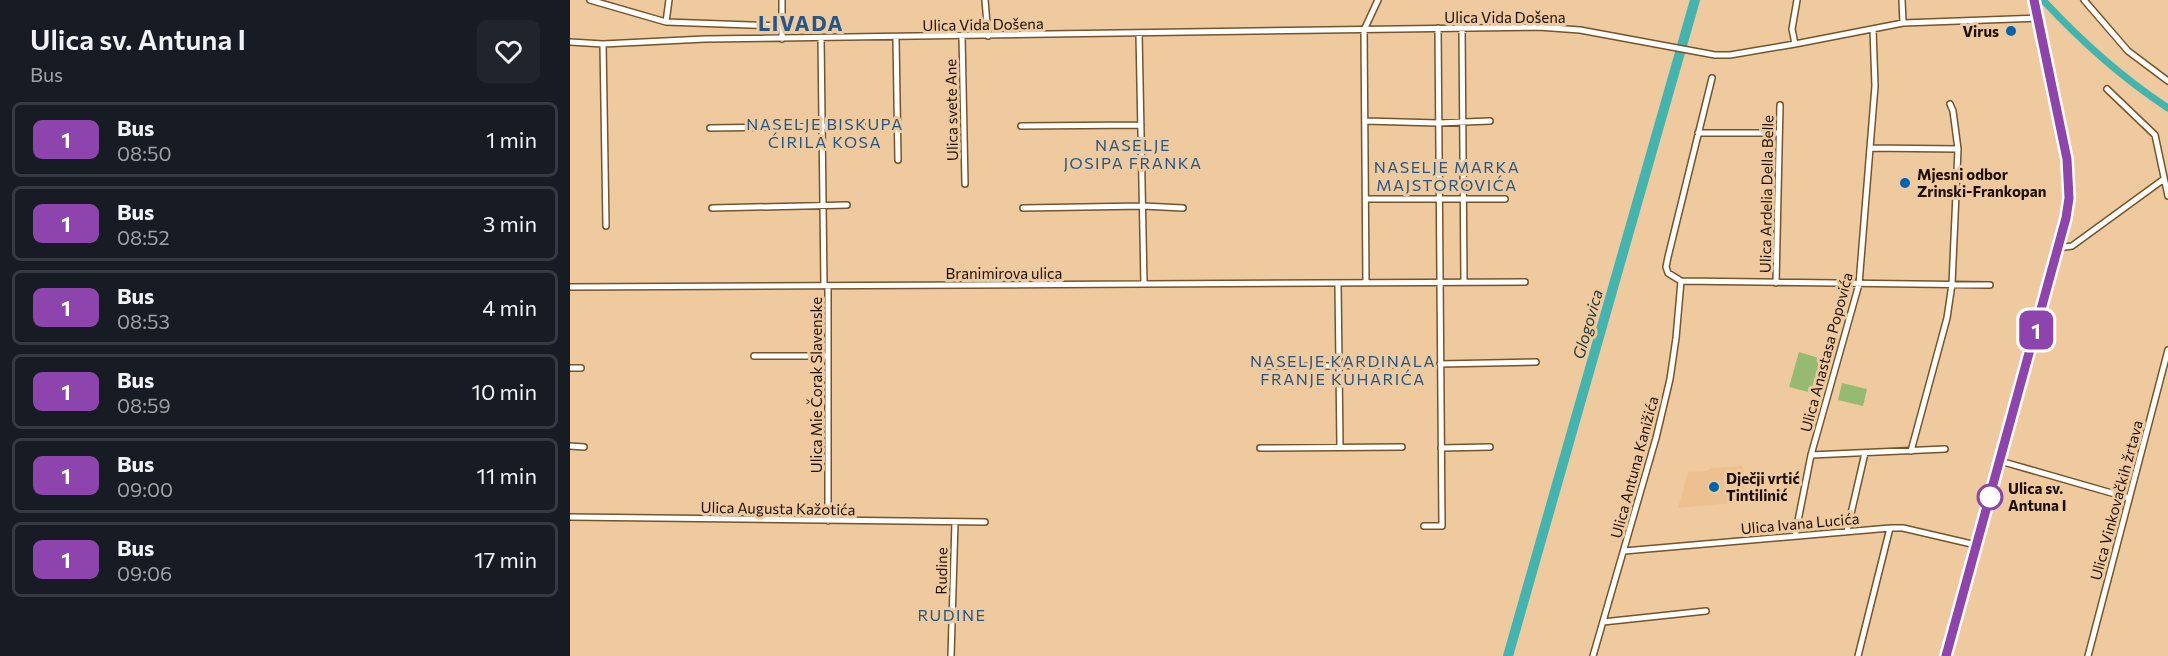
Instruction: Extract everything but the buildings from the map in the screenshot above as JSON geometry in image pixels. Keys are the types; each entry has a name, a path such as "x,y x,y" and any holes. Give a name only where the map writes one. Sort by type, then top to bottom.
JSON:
{"main road":[{"path":"1946,656 2066,218 2069,179 2064,142 2035,4"}],"street":[{"path":"590,0 666,22 782,26"},
{"path":"666,22 669,0"},
{"path":"782,0 782,39"},
{"path":"985,0 988,36"},
{"path":"1366,283 1364,30 1378,0"},
{"path":"1795,44 1792,28 1797,0"},
{"path":"1902,0 1903,23"},
{"path":"2084,0 2128,51 2168,81"},
{"name":"Ulica Vida Došena","path":"570,42 603,44 705,39 1560,27 1694,52 1730,55 1903,23 2038,18"},
{"path":"1424,526 1442,526 1438,28"},
{"path":"1462,28 1464,281"},
{"name":"Ulica Anastasa Popovića","path":"1795,536 1811,455 1859,284 1875,76 1873,29"},
{"path":"1139,33 1144,284"},
{"name":"Ulica svete Ane","path":"962,36 965,184"},
{"path":"821,38 826,286"},
{"path":"896,38 898,160"},
{"path":"603,44 606,226"},
{"path":"1712,78 1668,257 1666,267 1668,273 1681,281 1990,285"},
{"path":"2107,89 2155,135 2168,196"},
{"path":"1911,451 1947,318 1952,284 1958,149 1950,104"},
{"name":"Ulica Ardelia Della Belle","path":"1776,283 1780,105"},
{"path":"1365,121 1438,123 1490,121"},
{"path":"1021,126 1141,125"},
{"path":"710,128 863,126"},
{"path":"1698,133 1779,133"},
{"path":"1870,148 1958,149"},
{"path":"2058,248 2072,246 2164,179"},
{"path":"1366,199 1506,199"},
{"path":"712,207 847,205"},
{"path":"1023,208 1143,206 1183,208"},
{"name":"Ulica Antuna Kanižića","path":"1593,656 1656,438 1670,379 1681,281"},
{"name":"Branimirova ulica","path":"570,287 1526,282"},
{"path":"1338,284 1340,447"},
{"name":"Ulica Mie Čorak Slavenske","path":"826,286 828,520"},
{"name":"Ulica Vinkovačkih žrtava","path":"2088,656 2168,350"},
{"path":"753,356 828,356"},
{"path":"1440,364 1536,362"},
{"path":"1261,366 1409,365"},
{"path":"570,368 581,368"},
{"path":"570,446 584,447"},
{"path":"1260,448 1402,447"},
{"path":"1441,448 1490,447"},
{"path":"1811,455 1945,449"},
{"path":"1847,531 1865,453"},
{"path":"2000,461 2129,498"},
{"name":"Ulica Augusta Kažotića","path":"570,517 985,522"},
{"name":"Rudine","path":"951,656 955,522"},
{"path":"1858,656 1890,528"},
{"name":"Ulica Ivana Lucića","path":"1624,551 1890,528 1903,528 1976,545"},
{"path":"1602,622 1706,611"}],"shaded area":[{"name":"Dječji vrtić Tintilinić","path":"1743,466 1745,502 1678,508 1688,472"}],"green space":[{"path":"1799,352 1822,359 1812,393 1789,387"},
{"path":"1842,383 1867,389 1863,406 1838,400"}],"waterway":[{"name":"Glogovica","path":"1508,656 1695,0"},
{"path":"2043,0 2102,58 2168,108"}],"bus line":[{"name":"1","path":"1946,656 2066,218 2069,198 2064,142 2034,0"}],"place":[{"name":"Virus","path":"2011,31"},
{"name":"Mjesni odbor Zrinski-Frankopan","path":"1905,183"},
{"name":"Dječji vrtić Tintilinić","path":"1714,487"},
{"name":"Ulica sv. Antuna I","path":"1990,497"}],"district":[{"name":"LIVADA","path":"801,22"},
{"name":"NASELJE BISKUPA ĆIRILA KOSA","path":"825,132"},
{"name":"NASELJE JOSIPA FRANKA","path":"1133,153"},
{"name":"NASELJE MARKA MAJSTOROVIĆA","path":"1447,175"},
{"name":"NASELJE KARDINALA FRANJE KUHARIĆA","path":"1343,369"},
{"name":"RUDINE","path":"952,614"}]}
